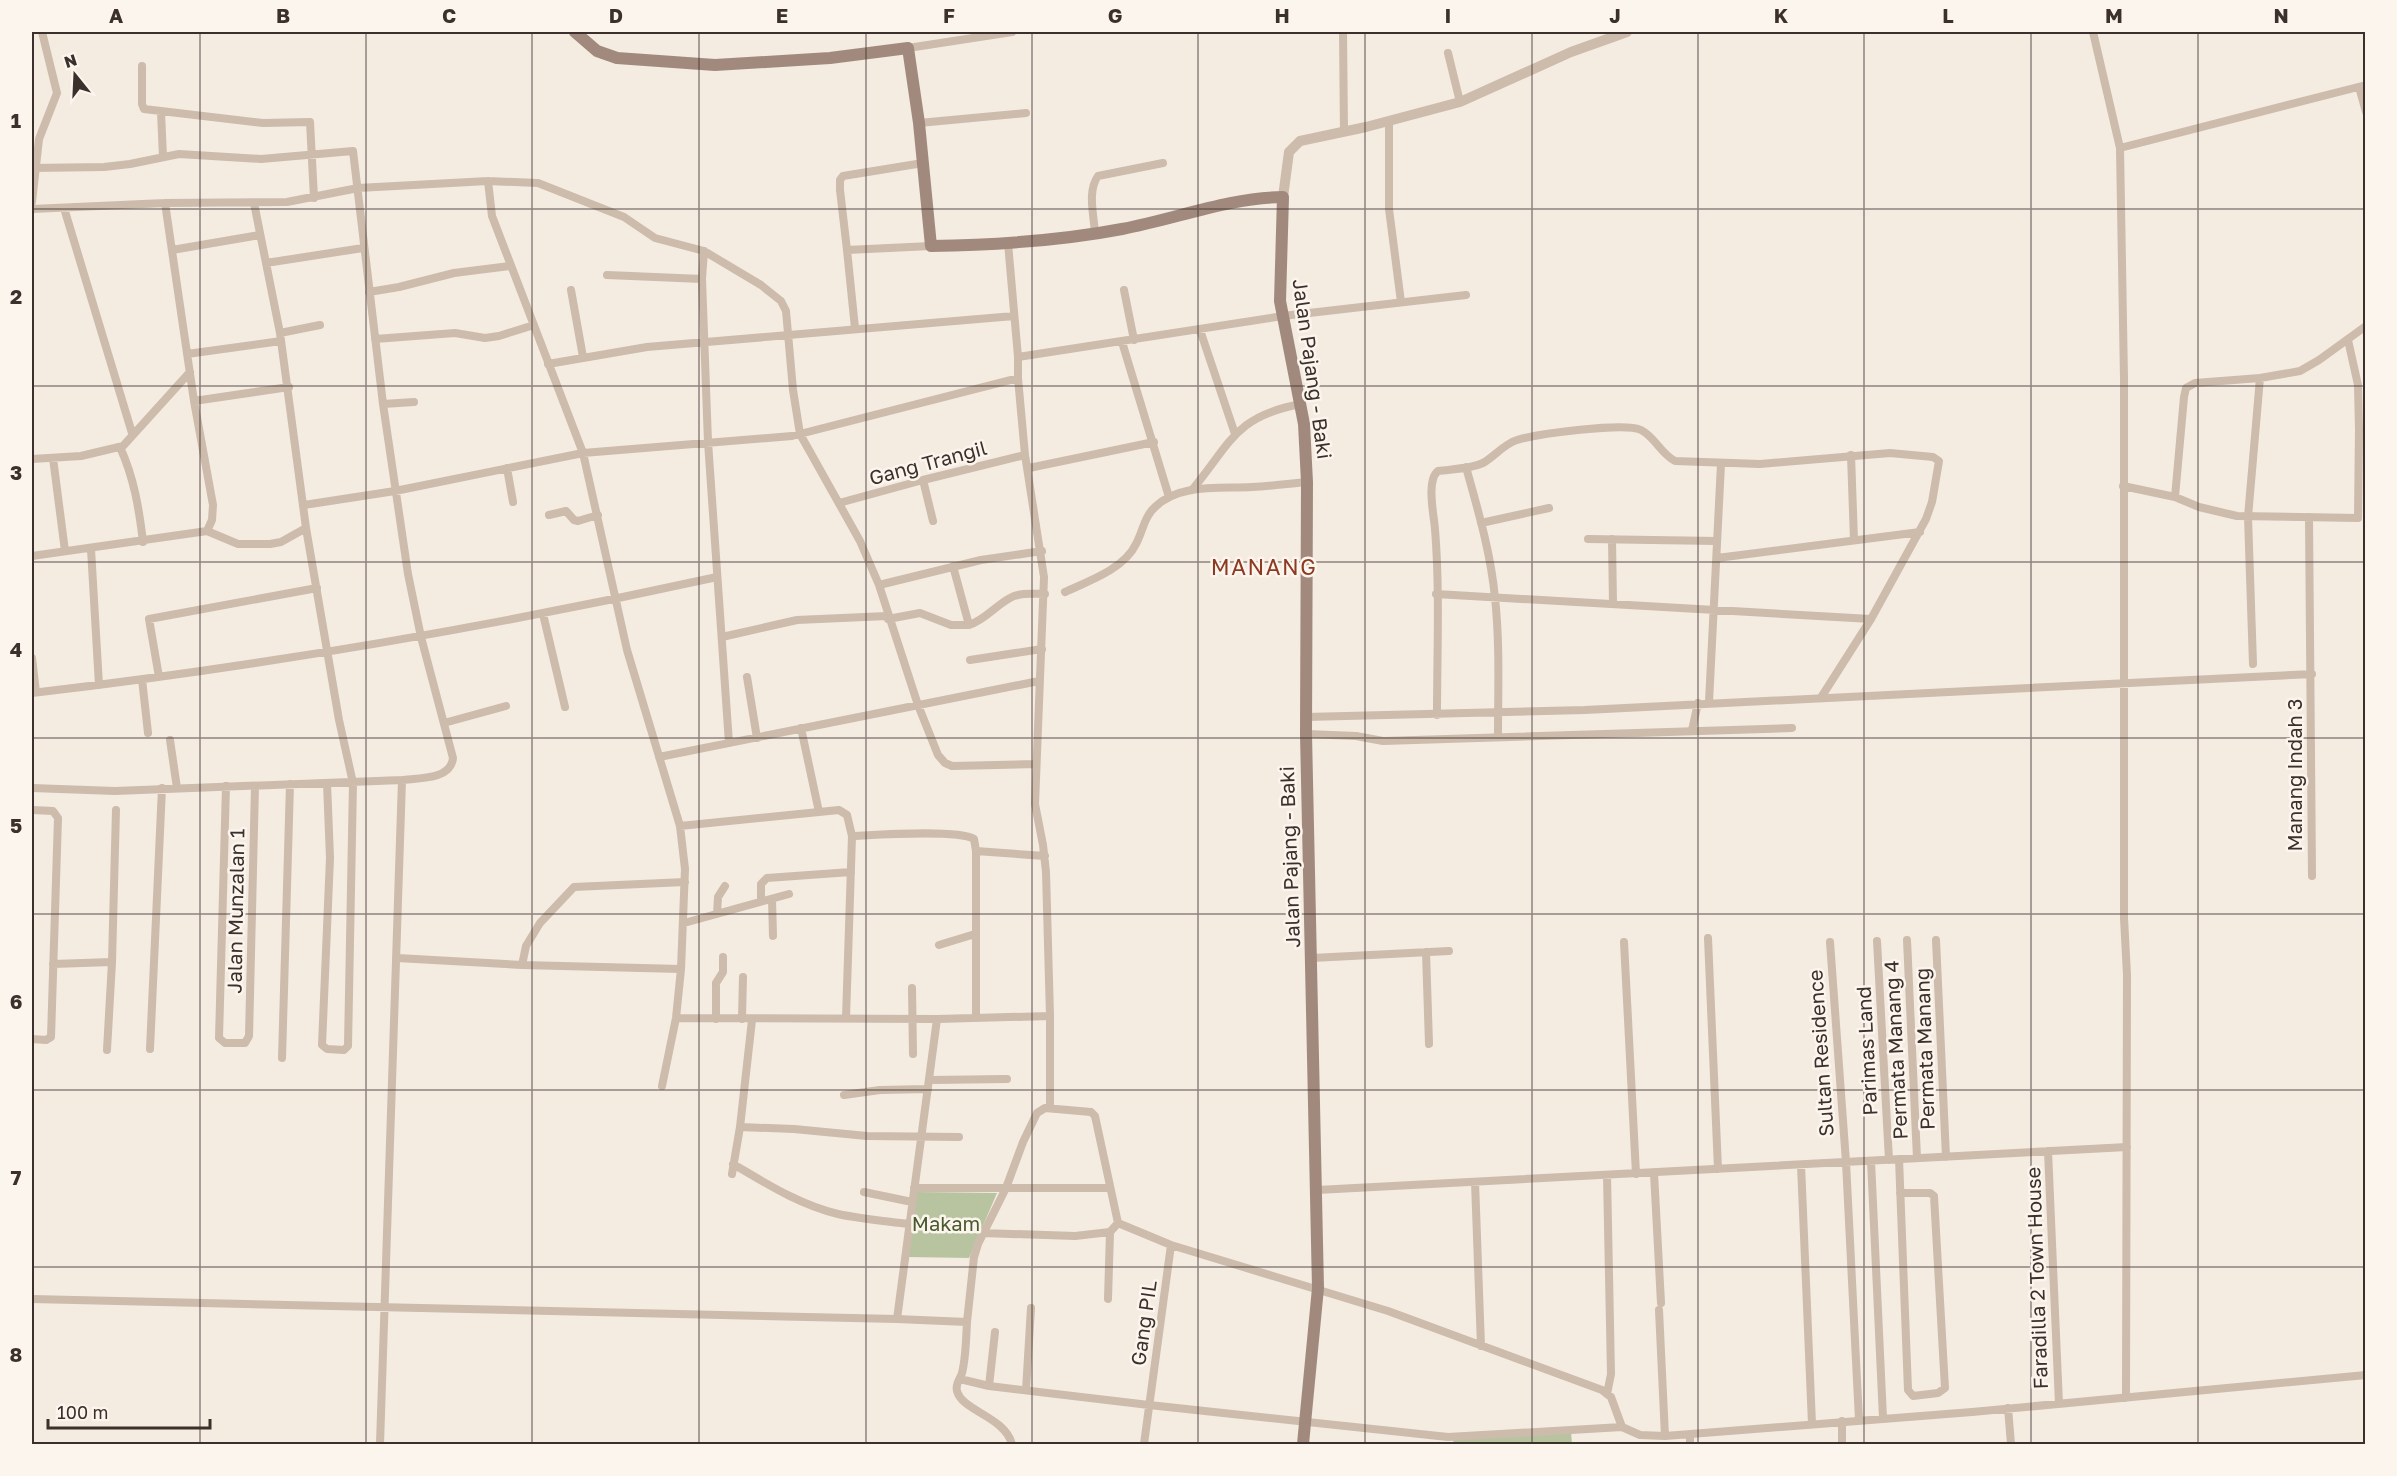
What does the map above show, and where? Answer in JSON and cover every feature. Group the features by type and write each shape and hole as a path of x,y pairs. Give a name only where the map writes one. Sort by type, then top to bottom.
{"main road":[{"path":"578,34 597,51 617,58 715,65 831,58 908,48 919,123 931,246 1046,241 1123,229 1223,204 1283,197"},
{"name":"Jalan Pajang - Baki","path":"1283,197 1279,289 1304,424 1306,482 1306,734 1318,1288 1303,1444"}],"street":[{"path":"32,202 39,139 57,91 42,32"},
{"path":"908,48 1012,32"},
{"path":"1343,32 1344,132"},
{"path":"1283,197 1287,160 1294,145 1311,138 1389,122 1460,102 1607,34 1626,32"},
{"path":"2093,32 2113,107 2121,148 2124,918 2127,975 2126,1398"},
{"path":"1448,53 1460,102"},
{"path":"142,66 142,108 263,123 310,122 312,125 311,155 314,198"},
{"path":"2121,148 2362,86 2366,112"},
{"path":"161,112 163,157"},
{"path":"919,123 1026,113"},
{"path":"1389,122 1389,209 1401,302"},
{"path":"32,788 115,791 402,780 445,773 451,767 453,758 421,637 408,574 383,404 353,151 261,159 179,154 104,167 34,168"},
{"path":"855,328 840,180 843,176 923,163"},
{"path":"1095,233 1092,192 1093,183 1098,176 1163,163"},
{"path":"488,181 492,216 583,453 627,650 680,826 685,882 681,969 676,1018 662,1086"},
{"path":"32,209 165,203 287,202 358,188 488,181 538,183 624,217 655,238 704,251 761,285 781,301 786,311 796,435 860,541 879,585 884,617 938,755 945,763 952,766 1035,764"},
{"path":"165,203 194,401 213,505 213,520 207,531"},
{"path":"254,203 281,337 306,528 327,652 353,783 348,1046 344,1050 327,1049 322,1045 330,858 327,783"},
{"path":"64,208 132,433"},
{"path":"172,250 260,235"},
{"path":"1008,243 1025,455 1042,551 1045,594 1035,764 1036,815 1045,856 1050,1016 1050,1108"},
{"path":"847,250 931,246"},
{"path":"266,263 363,248"},
{"path":"704,251 702,279 708,442 729,743"},
{"path":"369,292 454,273 510,266"},
{"path":"607,275 702,279"},
{"path":"571,290 583,357"},
{"path":"1124,290 1134,340"},
{"path":"1018,357 1283,316 1466,295"},
{"path":"548,364 647,347 1014,316"},
{"path":"188,354 281,337 320,325"},
{"path":"375,339 455,333 484,338 499,336 534,325"},
{"path":"2175,497 2186,388 2194,383 2260,378 2300,371 2366,326"},
{"path":"1200,330 1235,434"},
{"path":"2123,486 2175,497 2199,507 2248,518 2362,518 2362,385 2348,340"},
{"path":"1122,342 1169,497"},
{"path":"32,459 81,456 120,447 130,439 132,433 190,372"},
{"path":"304,505 395,491 583,453 796,435 1018,378"},
{"path":"2253,664 2248,518 2260,378"},
{"path":"194,401 289,387"},
{"path":"383,404 414,402"},
{"path":"1192,490 1235,434 1263,414 1276,408 1301,404"},
{"path":"1437,715 1436,532 1431,486 1434,474 1438,471 1481,464 1518,440 1582,429 1630,428 1641,430 1667,457 1674,461 1760,464 1890,453 1933,458 1939,461 1932,502 1920,532 1871,619 1822,696"},
{"path":"1029,468 1154,442"},
{"path":"120,447 138,500 143,542"},
{"name":"Gang Trangil","path":"839,503 1025,455"},
{"path":"1851,455 1854,540"},
{"path":"53,458 65,551"},
{"path":"1709,702 1721,464"},
{"path":"507,468 513,502"},
{"path":"1467,468 1481,523 1495,598 1498,736"},
{"path":"923,480 933,520"},
{"path":"1065,592 1101,574 1129,555 1136,544 1146,517 1154,507 1169,497 1192,490 1306,482"},
{"path":"1481,523 1549,508"},
{"path":"549,515 566,511 578,521 598,515"},
{"name":"Manang Indah 3","path":"2309,517 2312,876"},
{"path":"32,556 143,542 207,531 238,544 253,545 281,542 306,528"},
{"path":"1717,558 1920,532"},
{"path":"1588,539 1718,541"},
{"path":"1612,539 1613,604"},
{"path":"91,549 99,685"},
{"path":"879,585 953,566 1042,551"},
{"path":"953,566 969,625"},
{"path":"32,658 34,693 159,677 421,637 717,577"},
{"path":"159,677 149,619 317,588"},
{"path":"722,637 797,621 920,613 951,625 969,625 979,622 1010,598 1025,593 1045,594"},
{"path":"1436,594 1871,619"},
{"path":"543,614 565,707"},
{"path":"970,660 1042,649"},
{"path":"1306,717 1437,715 2312,674"},
{"path":"747,677 757,738"},
{"path":"142,679 148,733"},
{"path":"659,757 1039,681"},
{"path":"1692,730 1698,703"},
{"path":"444,723 506,706"},
{"path":"801,728 819,812"},
{"path":"1306,734 1356,736 1383,741 1792,728"},
{"path":"170,740 177,788"},
{"path":"380,1444 402,780"},
{"path":"282,1058 290,784"},
{"name":"Jalan Munzalan 1","path":"226,786 219,1038 225,1043 245,1043 249,1036 255,786"},
{"path":"150,1049 162,788"},
{"path":"32,810 53,811 58,818 51,1037 46,1040 32,1039"},
{"path":"107,1050 116,810"},
{"path":"680,826 839,810 846,813 852,836 846,1018"},
{"path":"852,836 902,834 962,836 974,839 976,851 976,1017"},
{"path":"976,851 1045,856"},
{"path":"761,901 761,884 767,878 851,872"},
{"path":"522,965 526,946 540,922 574,887 685,882"},
{"path":"717,914 718,897 725,886"},
{"path":"684,923 789,894"},
{"path":"772,898 773,936"},
{"path":"939,945 975,934"},
{"path":"1708,938 1718,1169"},
{"name":"Permata Manang 4","path":"1907,940 1917,1158"},
{"name":"Permata Manang","path":"1936,940 1946,1157"},
{"name":"Parimas Land","path":"1877,941 1889,1160"},
{"path":"1624,942 1636,1174"},
{"name":"Sultan Residence","path":"1830,942 1846,1162 1859,1420"},
{"path":"1312,958 1449,951"},
{"path":"1426,952 1429,1044"},
{"path":"716,1019 716,983 723,972 723,957"},
{"path":"397,958 522,965 681,969"},
{"path":"53,964 112,962"},
{"path":"742,1019 743,977"},
{"path":"912,988 913,1054"},
{"path":"676,1018 752,1020 1050,1016"},
{"path":"897,1319 936,1019"},
{"path":"732,1174 740,1127 752,1020"},
{"path":"844,1095 929,1084 1007,1079"},
{"path":"1012,1444 1004,1428 962,1400 956,1385 960,1379 974,1257 982,1233 1006,1188 1023,1142 1037,1113 1050,1108 1094,1114 1118,1223"},
{"path":"740,1127 795,1129 867,1136 959,1137"},
{"path":"1317,1190 2127,1147"},
{"name":"Faradilla 2 Town House","path":"2048,1151 2059,1404"},
{"path":"1899,1159 1900,1193 1908,1390 1913,1396 1938,1393 1945,1388 1934,1196 1930,1193 1900,1193"},
{"path":"1871,1161 1883,1418"},
{"path":"733,1164 783,1194 837,1214 908,1224"},
{"path":"1801,1165 1812,1424"},
{"path":"1654,1173 1665,1436"},
{"path":"1607,1175 1611,1374 1607,1394"},
{"path":"1475,1182 1481,1346"},
{"path":"914,1188 1110,1188"},
{"path":"864,1192 912,1202"},
{"path":"1108,1299 1110,1232 1118,1223"},
{"path":"1118,1223 1171,1245 1388,1311 1607,1394 1613,1402 1622,1427"},
{"path":"982,1233 1075,1236 1110,1232"},
{"name":"Gang PIL","path":"1144,1444 1171,1245"},
{"path":"32,1299 967,1322"},
{"path":"1026,1390 1031,1308"},
{"path":"989,1386 995,1332"},
{"path":"960,1379 989,1386 1237,1413 1448,1441 1622,1427 1640,1435 1690,1440 1842,1421 2059,1404 2366,1375"},
{"path":"2008,1408 2011,1444"},
{"path":"1842,1421 1842,1444"}],"green space":[{"name":"Makam","path":"917,1192 997,1193 969,1258 908,1257"},
{"path":"1571,1432 1572,1444 1454,1444 1453,1440"}],"district":[{"name":"MANANG","path":"1264,567"}]}
